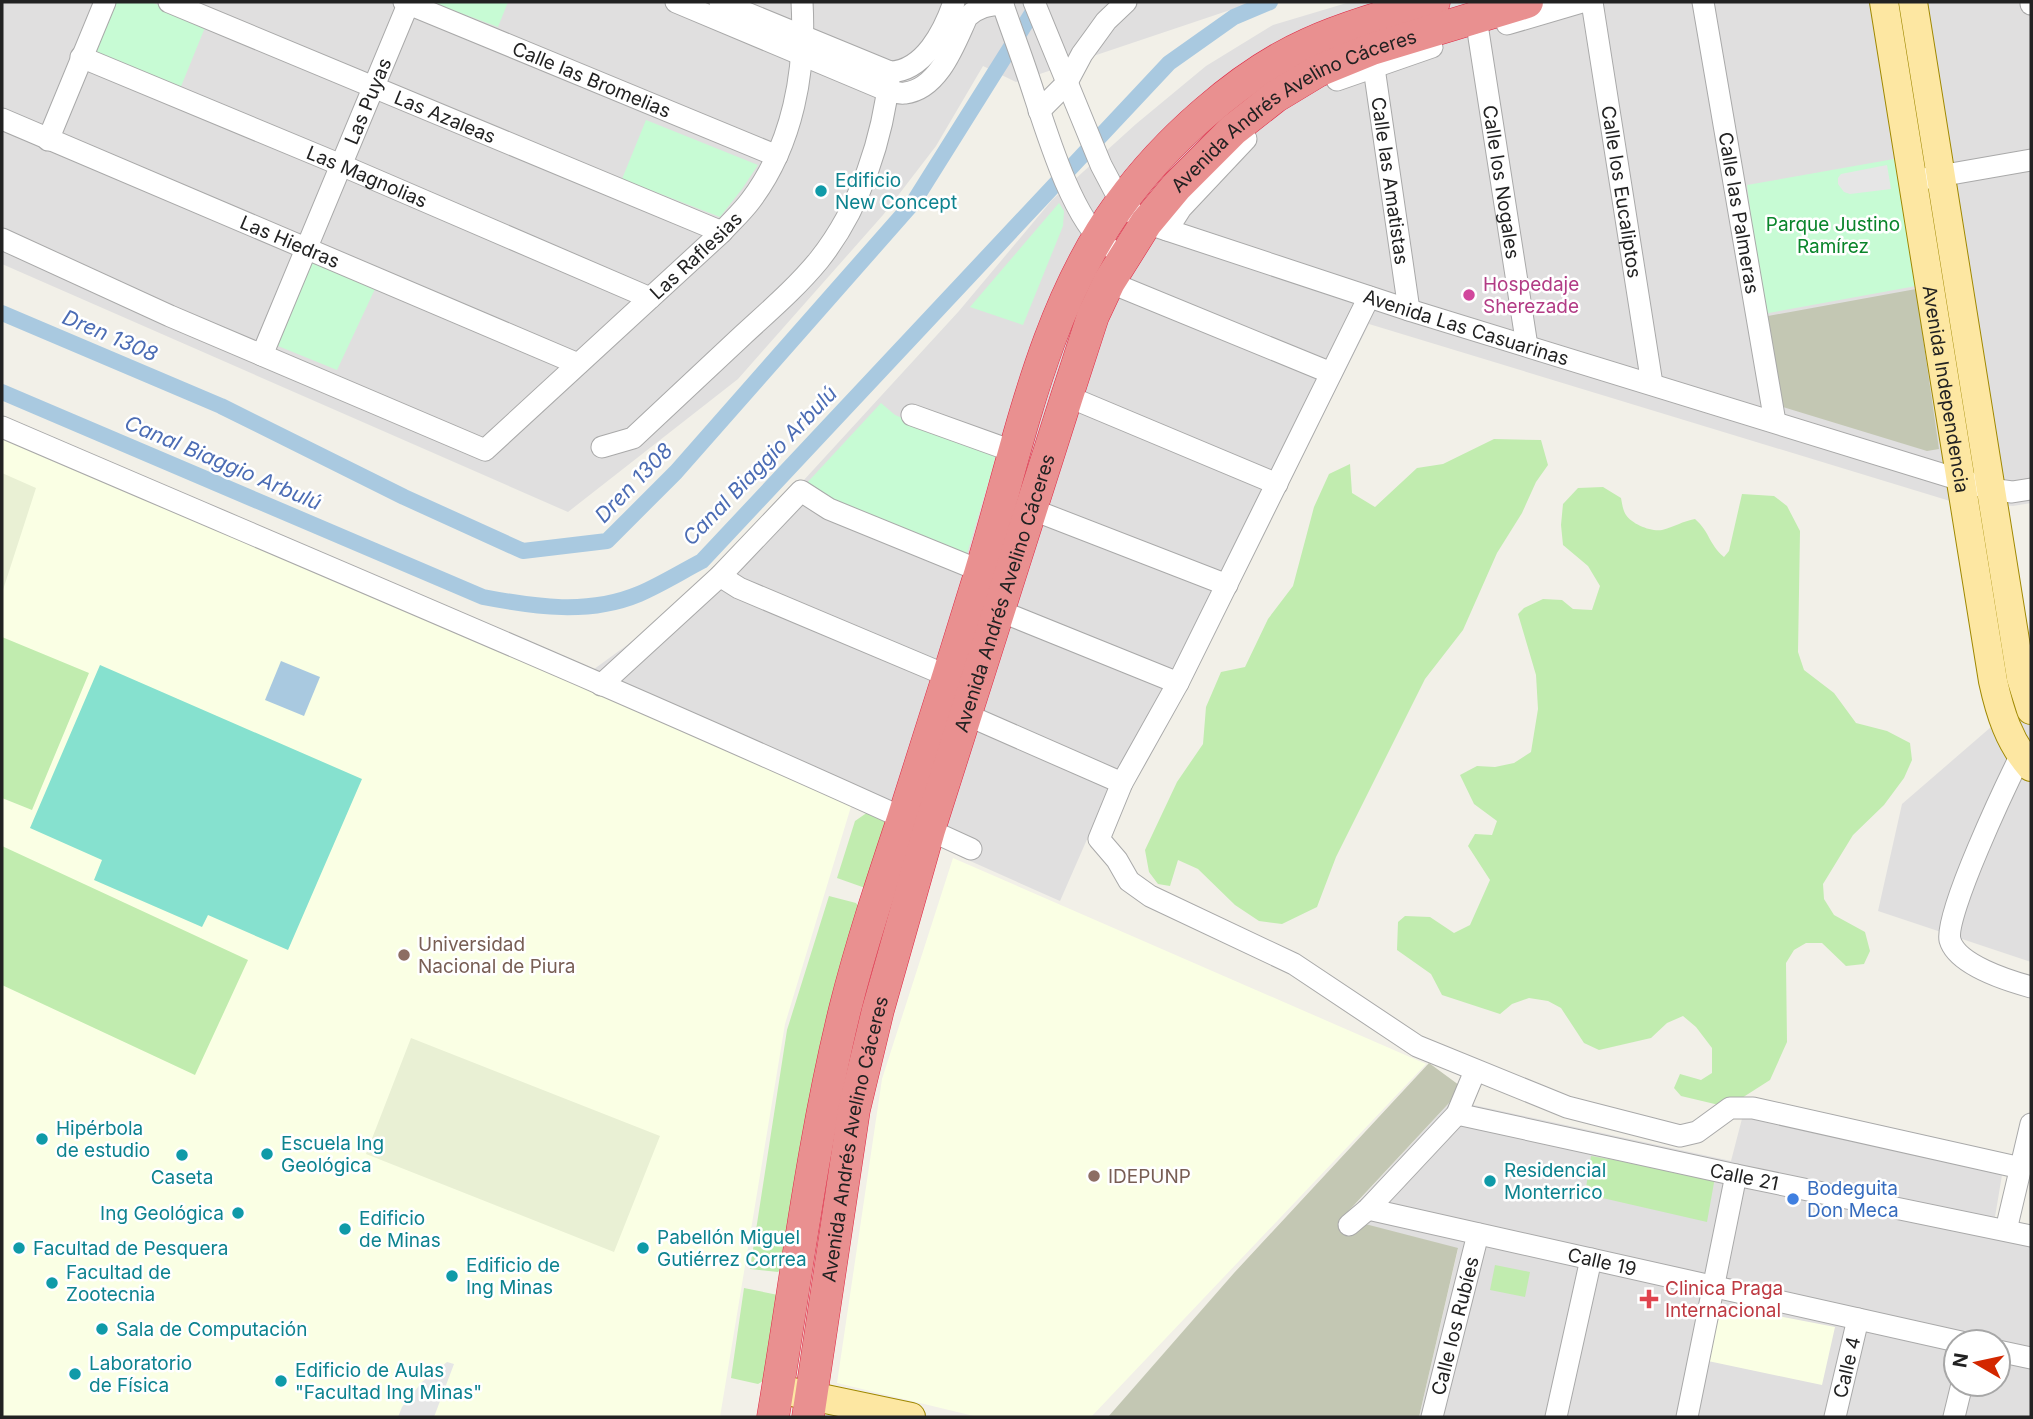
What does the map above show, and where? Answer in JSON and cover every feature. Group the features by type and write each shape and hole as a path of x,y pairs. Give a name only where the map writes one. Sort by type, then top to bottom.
{"highway":[{"name":"Avenida Andrés Avelino Cáceres","path":"1352,58 1434,2"},
{"name":"Avenida Andrés Avelino Cáceres","path":"775,1403 823,1105 846,1005 916,823 967,715 1093,316 1115,270 1157,226 1192,169 1233,130 1275,97 1318,71 1352,58 1477,25 1527,2"},
{"name":"Avenida Andrés Avelino Cáceres","path":"809,1406 854,1110 878,1010 948,676 1054,328 1083,264 1121,203 1154,164 1212,106 1253,75 1306,44 1352,58"}],"main road":[{"name":"Avenida Independencia","path":"1884,2 1993,681 2001,718 2026,761"},
{"name":"Avenida Independencia","path":"1913,2 2021,678 2031,710"},
{"path":"775,1403 911,1417"}],"street":[{"path":"48,140 104,2"},
{"name":"Las Azaleas","path":"169,2 722,232"},
{"name":"Las Puyas","path":"262,355 407,2"},
{"name":"Calle las Bromelias","path":"407,2 777,156"},
{"path":"676,2 803,45 889,81 904,93 926,83 943,64 967,17 974,10 987,5 1004,6 1046,132 1076,204 1115,270 1331,373"},
{"path":"720,2 803,45"},
{"name":"Las Raflesias","path":"262,355 485,450 722,232 750,201 777,156 794,105 803,45 802,2"},
{"path":"602,447 633,438 787,294 819,259 844,222 871,165 883,120 889,81 912,67 929,50 947,20 954,2"},
{"name":"Avenida Las Casuarinas","path":"1034,2 1101,165 1121,203 1157,226 1409,310 1990,489 2012,492 2031,489"},
{"path":"1029,78 1052,50 1075,48 1087,36 1110,2"},
{"path":"1040,111 1066,84 1082,54 1106,21 1126,2"},
{"name":"Avenida Andrés Avelino Cáceres","path":"1477,25 1582,2"},
{"name":"Calle los Eucaliptos","path":"1592,2 1652,384"},
{"name":"Calle las Palmeras","path":"1703,2 1775,422"},
{"name":"Calle los Nogales","path":"1477,25 1527,346"},
{"name":"Las Magnolias","path":"81,57 650,298"},
{"name":"Calle las Amatistas","path":"1352,58 1409,310"},
{"name":"Las Hiedras","path":"2,119 578,364"},
{"path":"1912,181 2031,160"},
{"path":"2,239 262,355"},
{"path":"1369,297 1178,683 1122,783 1099,839 1117,860 1129,881 1150,896 1294,964 1417,1046 1567,1107 1680,1136 1697,1132 1730,1108 1753,1108 2021,1168"},
{"path":"1067,396 1276,484"},
{"path":"912,415 1015,452"},
{"path":"2,427 601,685 971,849"},
{"path":"601,685 720,576 801,491 829,509 981,571"},
{"path":"1031,509 1227,585"},
{"path":"720,576 739,588 948,676"},
{"path":"1000,611 1178,683"},
{"path":"967,715 1122,783"},
{"path":"2026,761 2001,794 1960,896 1951,927 1951,940 1960,954 1997,978 2031,987"},
{"path":"1349,1225 1457,1114 1475,1071"},
{"name":"Calle 21","path":"1457,1114 2031,1236"},
{"path":"2006,1230 2031,1124"},
{"path":"1686,1417 1736,1175"},
{"name":"Calle 19","path":"1367,1209 1942,1338"},
{"name":"Calle los Rubíes","path":"1432,1417 1478,1234"},
{"path":"1556,1417 1591,1259"},
{"name":"Calle 4","path":"1835,1417 1857,1319"},
{"path":"2012,1354 2031,1358"},
{"path":"1954,1417 1959,1398"}],"shaded area":[{"path":"2,2 1254,2 1016,82 983,66 936,146 883,215 738,379 568,512 2,264"},
{"path":"1350,2 2031,2 2031,503 2013,506 1950,501 1369,324 1186,688 1106,796 1060,901 941,848 853,800 579,680 703,590 959,311 1052,200 1136,124 1206,66 1273,25"},
{"path":"1887,165 1891,189 1850,194 1844,192 1838,184 1841,174"},
{"path":"1916,289 1939,449 1927,451 1776,405 1768,316"},
{"name":"Universidad Nacional de Piura","path":"2,439 403,604 853,800 785,1024 720,1417 2,1417"},
{"path":"2,473 36,488 2,593"},
{"path":"281,661 320,677 304,716 265,700"},
{"path":"100,665 362,779 288,950 208,915 202,927 94,880 102,860 30,828"},
{"path":"2031,719 2031,962 1878,911 1902,804 1991,727"},
{"name":"IDEPUNP","path":"953,858 1426,1064 1091,1417 978,1417 837,1383 882,1079"},
{"path":"411,1038 660,1136 614,1252 366,1154"},
{"path":"1429,1063 1463,1088 1342,1218 1458,1248 1419,1417 1108,1417 1234,1273"},
{"path":"1463,1088 1469,1104 1731,1161 1744,1111 2004,1163 1995,1217 2031,1225 2031,1417 1419,1417 1458,1249 1342,1219"},
{"path":"1720,1305 1835,1327 1822,1385 1708,1361"},
{"path":"447,1362 454,1364 434,1417 398,1417 402,1407 422,1382"}],"green space":[{"path":"116,2 151,2 206,25 180,89 95,54"},
{"path":"431,2 508,2 498,27"},
{"path":"646,120 758,165 720,217 622,179"},
{"name":"Parque Justino Ramírez","path":"1894,159 1916,286 1763,314 1747,185"},
{"path":"1059,203 1064,211 1063,226 1023,325 970,307"},
{"path":"311,261 375,289 337,370 278,346"},
{"path":"881,403 895,415 996,457 966,557 849,512 805,485"},
{"path":"1494,439 1541,440 1548,465 1497,553 1463,630 1425,679 1336,857 1317,907 1282,924 1259,921 1235,905 1198,869 1178,860 1170,886 1158,884 1149,872 1145,850 1177,782 1203,744 1206,707 1221,672 1245,667 1268,619 1293,586 1314,507 1329,474 1350,464 1352,493 1375,507 1417,468 1443,464"},
{"path":"1603,487 1621,498 1629,518 1647,529 1662,530 1695,519 1724,557 1729,551 1742,494 1774,496 1787,506 1800,531 1798,652 1804,670 1834,693 1856,723 1887,731 1910,743 1912,760 1904,778 1884,805 1853,835 1823,884 1824,899 1834,915 1865,932 1870,951 1864,964 1846,966 1822,943 1806,943 1794,950 1786,963 1787,1042 1770,1080 1734,1103 1719,1105 1681,1096 1674,1088 1680,1074 1701,1080 1712,1073 1712,1048 1696,1027 1683,1016 1667,1023 1651,1038 1599,1050 1584,1043 1561,1008 1548,1001 1529,998 1512,1004 1500,1014 1442,995 1431,974 1397,950 1398,922 1405,916 1430,917 1454,933 1470,925 1490,880 1468,846 1475,834 1492,835 1497,821 1474,804 1460,775 1477,766 1495,767 1514,763 1531,752 1538,709 1536,675 1518,614 1543,599 1562,600 1573,609 1592,610 1600,586 1588,566 1563,545 1561,525 1563,504 1578,488"},
{"path":"2,637 89,673 32,810 2,798"},
{"path":"868,812 891,823 868,889 837,878 855,821"},
{"path":"2,846 248,960 195,1075 2,985"},
{"path":"829,896 856,903 861,910 784,1265 778,1272 750,1269 787,1030"},
{"path":"1591,1156 1715,1177 1707,1222 1585,1194"},
{"path":"1495,1265 1530,1272 1525,1297 1490,1290"},
{"path":"744,1288 778,1295 765,1380 758,1384 731,1378"}],"waterway":[{"name":"Dren 1308","path":"2,313 221,406 404,497 523,551 607,541 676,472 913,203 1039,2"},
{"name":"Canal Biaggio Arbulú","path":"2,392 483,597 562,607 620,601 702,561 1169,63 1234,17 1270,2"}],"place":[{"name":"Edificio New Concept","path":"821,191"},
{"name":"Hospedaje Sherezade","path":"1469,295"},
{"name":"Universidad Nacional de Piura","path":"404,955"},
{"name":"Hipérbola de estudio","path":"42,1139"},
{"name":"Escuela Ing Geológica","path":"267,1154"},
{"name":"Caseta","path":"182,1155"},
{"name":"IDEPUNP","path":"1094,1176"},
{"name":"Residencial Monterrico","path":"1490,1181"},
{"name":"Bodeguita Don Meca","path":"1793,1199"},
{"name":"Ing Geológica","path":"238,1213"},
{"name":"Edificio de Minas","path":"345,1229"},
{"name":"Facultad de Pesquera","path":"19,1248"},
{"name":"Pabellón Miguel Gutiérrez Correa","path":"643,1248"},
{"name":"Edificio de Ing Minas","path":"452,1276"},
{"name":"Facultad de Zootecnia","path":"52,1283"},
{"name":"Clinica Praga Internacional","path":"1649,1299"},
{"name":"Sala de Computación","path":"102,1329"},
{"name":"Laboratorio de Física","path":"75,1374"},
{"name":"Edificio de Aulas \"Facultad Ing Minas\"","path":"281,1381"}]}
